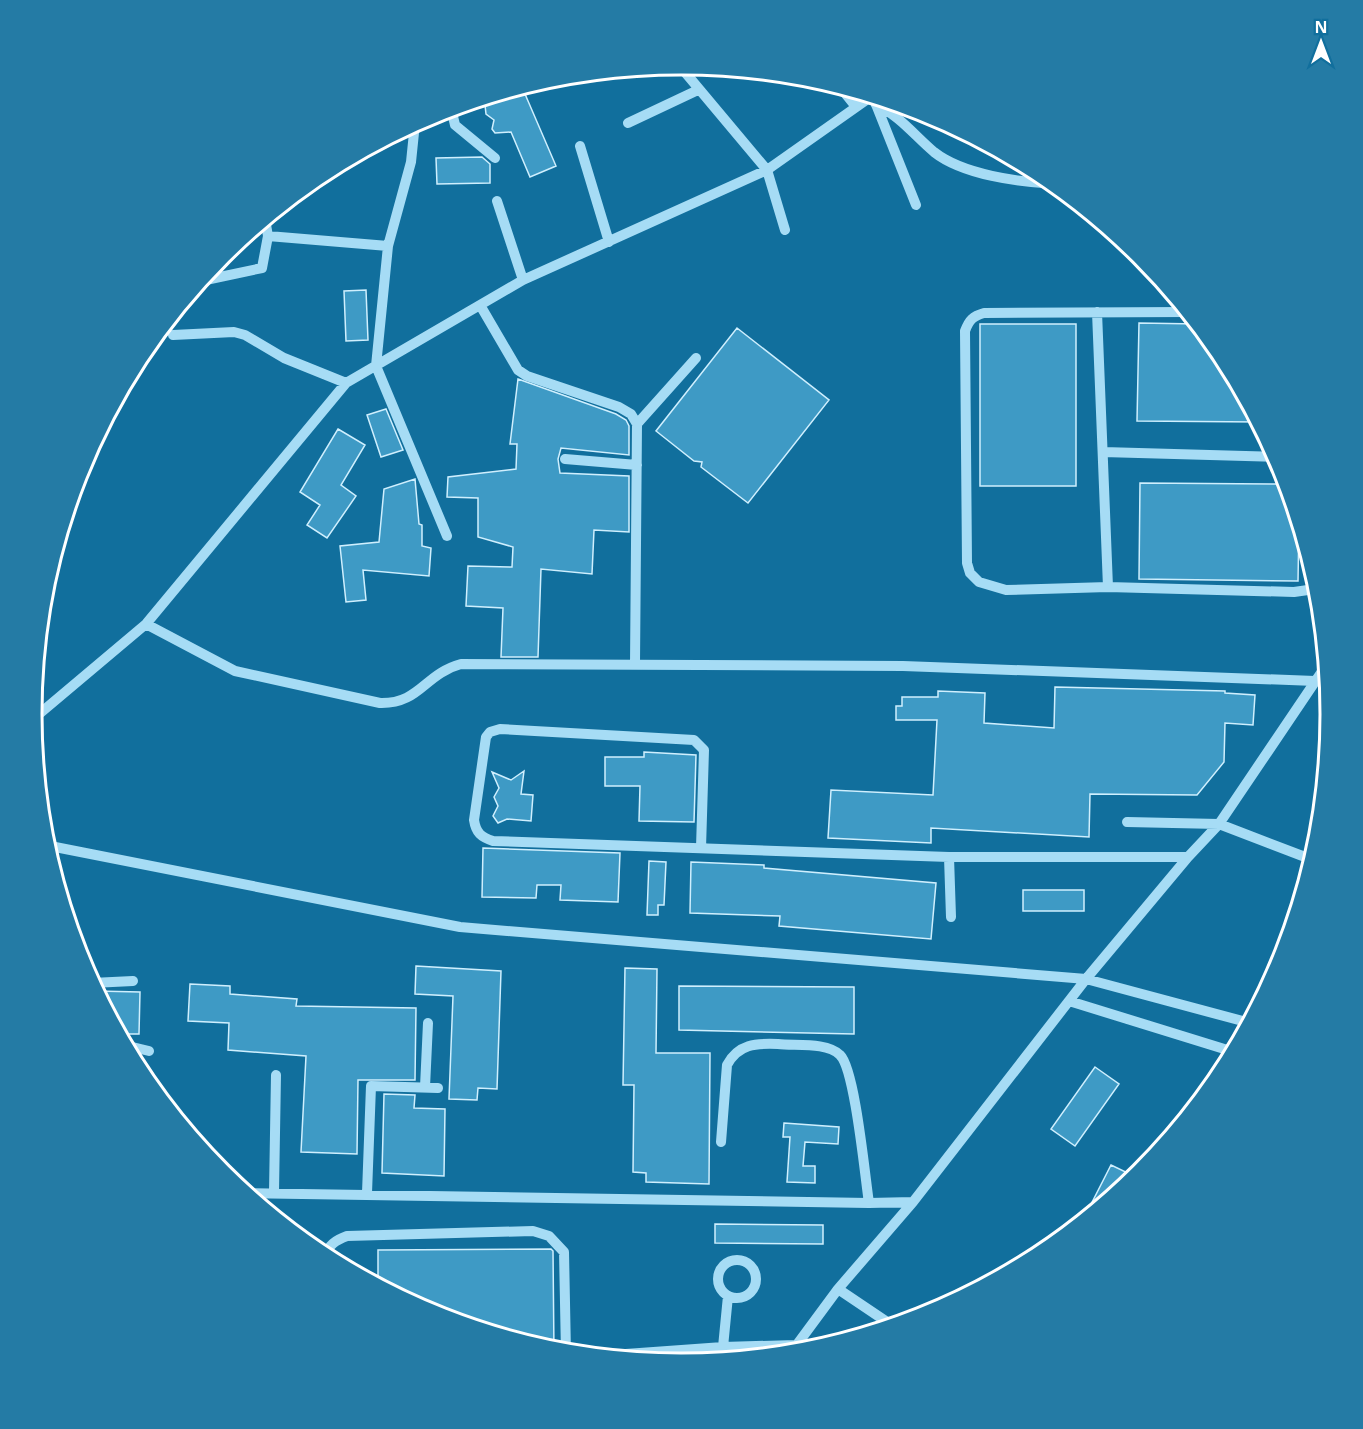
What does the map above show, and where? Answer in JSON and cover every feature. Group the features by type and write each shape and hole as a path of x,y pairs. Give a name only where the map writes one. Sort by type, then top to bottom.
{"street":[{"path":"687,75 767,170 784,230"},
{"path":"628,123 698,90"},
{"path":"848,97 856,107"},
{"path":"42,712 146,624 346,383 523,280 767,170 856,107 867,103"},
{"path":"876,106 916,205"},
{"path":"887,109 946,160 988,175 1034,181"},
{"path":"453,118 455,124 495,158"},
{"path":"414,134 411,162 388,246 376,366 447,536"},
{"path":"580,146 609,242"},
{"path":"497,201 523,280"},
{"path":"214,278 262,268 268,236 267,228"},
{"path":"268,236 388,246"},
{"path":"480,305 518,370 528,376 619,407 631,414 637,424 635,664"},
{"path":"1097,312 1108,587"},
{"path":"1178,312 984,313 968,322 965,331 967,563 970,573 979,582 998,589 1108,587 1294,592 1309,589"},
{"path":"173,334 234,332 245,334 284,358 346,383"},
{"path":"637,424 696,358"},
{"path":"1103,452 1266,457"},
{"path":"565,459 637,465"},
{"path":"146,624 234,671 380,703 397,703 410,698 435,674 461,664 903,666 1315,681"},
{"path":"797,1344 838,1289 913,1202 1086,978 1188,856 1219,824 1320,674"},
{"path":"701,848 704,750 694,740 500,729 490,732 486,737 474,820 475,830 483,838 493,841 949,858 1188,856"},
{"path":"1127,822 1219,824 1304,858"},
{"path":"56,847 460,927 1086,978 1242,1021"},
{"path":"949,858 951,917"},
{"path":"102,983 133,981"},
{"path":"1069,1001 1225,1050"},
{"path":"425,1087 428,1023"},
{"path":"721,1142 727,1065 732,1054 756,1043 829,1048 840,1054 847,1063 850,1074 869,1203"},
{"path":"137,1048 149,1051"},
{"path":"274,1191 276,1075"},
{"path":"367,1193 371,1086 438,1088"},
{"path":"257,1192 913,1202"},
{"path":"328,1248 336,1240 347,1236 534,1231 549,1236 564,1252 566,1344"},
{"path":"838,1289 885,1321"},
{"path":"723,1347 728,1296"},
{"path":"640,1353 723,1347 769,1348"}],"building":[{"path":"525,95 556,166 530,177 511,132 495,133 492,129 494,120 486,114 485,106"},
{"path":"482,157 490,164 490,183 437,184 436,158"},
{"path":"366,290 368,340 346,341 344,291"},
{"path":"1139,323 1188,324 1213,359 1250,422 1137,421"},
{"path":"980,324 1076,324 1076,486 980,486"},
{"path":"737,328 829,400 748,503 701,467 702,462 694,461 656,431"},
{"path":"518,379 616,414 626,420 629,426 629,455 561,448 558,459 560,473 629,476 629,532 594,530 592,574 541,569 538,657 501,657 503,608 466,606 468,566 512,567 513,547 478,537 478,498 447,497 448,477 516,469 517,444 510,444"},
{"path":"386,409 403,450 381,457 367,415"},
{"path":"338,429 365,445 341,485 356,496 327,538 307,525 320,505 300,492"},
{"path":"415,479 419,524 422,525 422,546 431,548 429,576 363,570 366,600 346,602 340,546 379,542 384,489"},
{"path":"1140,483 1277,484 1299,548 1298,581 1139,579"},
{"path":"1055,687 1225,691 1225,693 1255,695 1253,725 1225,723 1224,762 1197,795 1090,794 1089,837 931,828 931,843 828,838 831,790 933,795 937,720 896,720 896,706 902,706 902,697 938,697 938,691 985,693 984,723 1054,728"},
{"path":"644,752 696,755 694,822 639,821 640,786 605,786 605,757 644,757"},
{"path":"524,771 521,794 533,795 531,821 507,819 498,823 493,816 498,806 494,797 499,788 492,772 511,780"},
{"path":"483,848 620,853 618,902 560,900 561,885 537,885 536,898 482,897"},
{"path":"649,861 666,862 664,905 658,905 658,915 647,915"},
{"path":"691,862 764,865 764,868 936,883 931,939 779,926 780,916 690,913"},
{"path":"1023,890 1084,890 1084,911 1023,911"},
{"path":"416,966 501,971 497,1089 478,1088 477,1100 449,1099 453,996 415,994"},
{"path":"625,968 657,969 656,1053 710,1053 709,1184 646,1182 646,1173 633,1172 634,1085 623,1085"},
{"path":"190,984 230,986 230,994 297,999 296,1006 416,1008 415,1080 358,1080 357,1154 301,1152 306,1056 228,1050 229,1023 188,1021"},
{"path":"679,986 854,987 854,1034 679,1030"},
{"path":"105,991 140,992 139,1034 128,1034"},
{"path":"1095,1067 1119,1084 1075,1146 1051,1129"},
{"path":"384,1094 415,1095 414,1108 445,1109 444,1176 382,1173"},
{"path":"784,1123 839,1127 838,1144 805,1142 803,1166 815,1166 815,1183 787,1182 790,1137 783,1137"},
{"path":"1111,1165 1128,1173 1103,1195 1090,1206"},
{"path":"715,1224 823,1225 823,1244 715,1243"},
{"path":"551,1249 553,1251 554,1341 476,1320 399,1288 378,1277 378,1250"}]}
